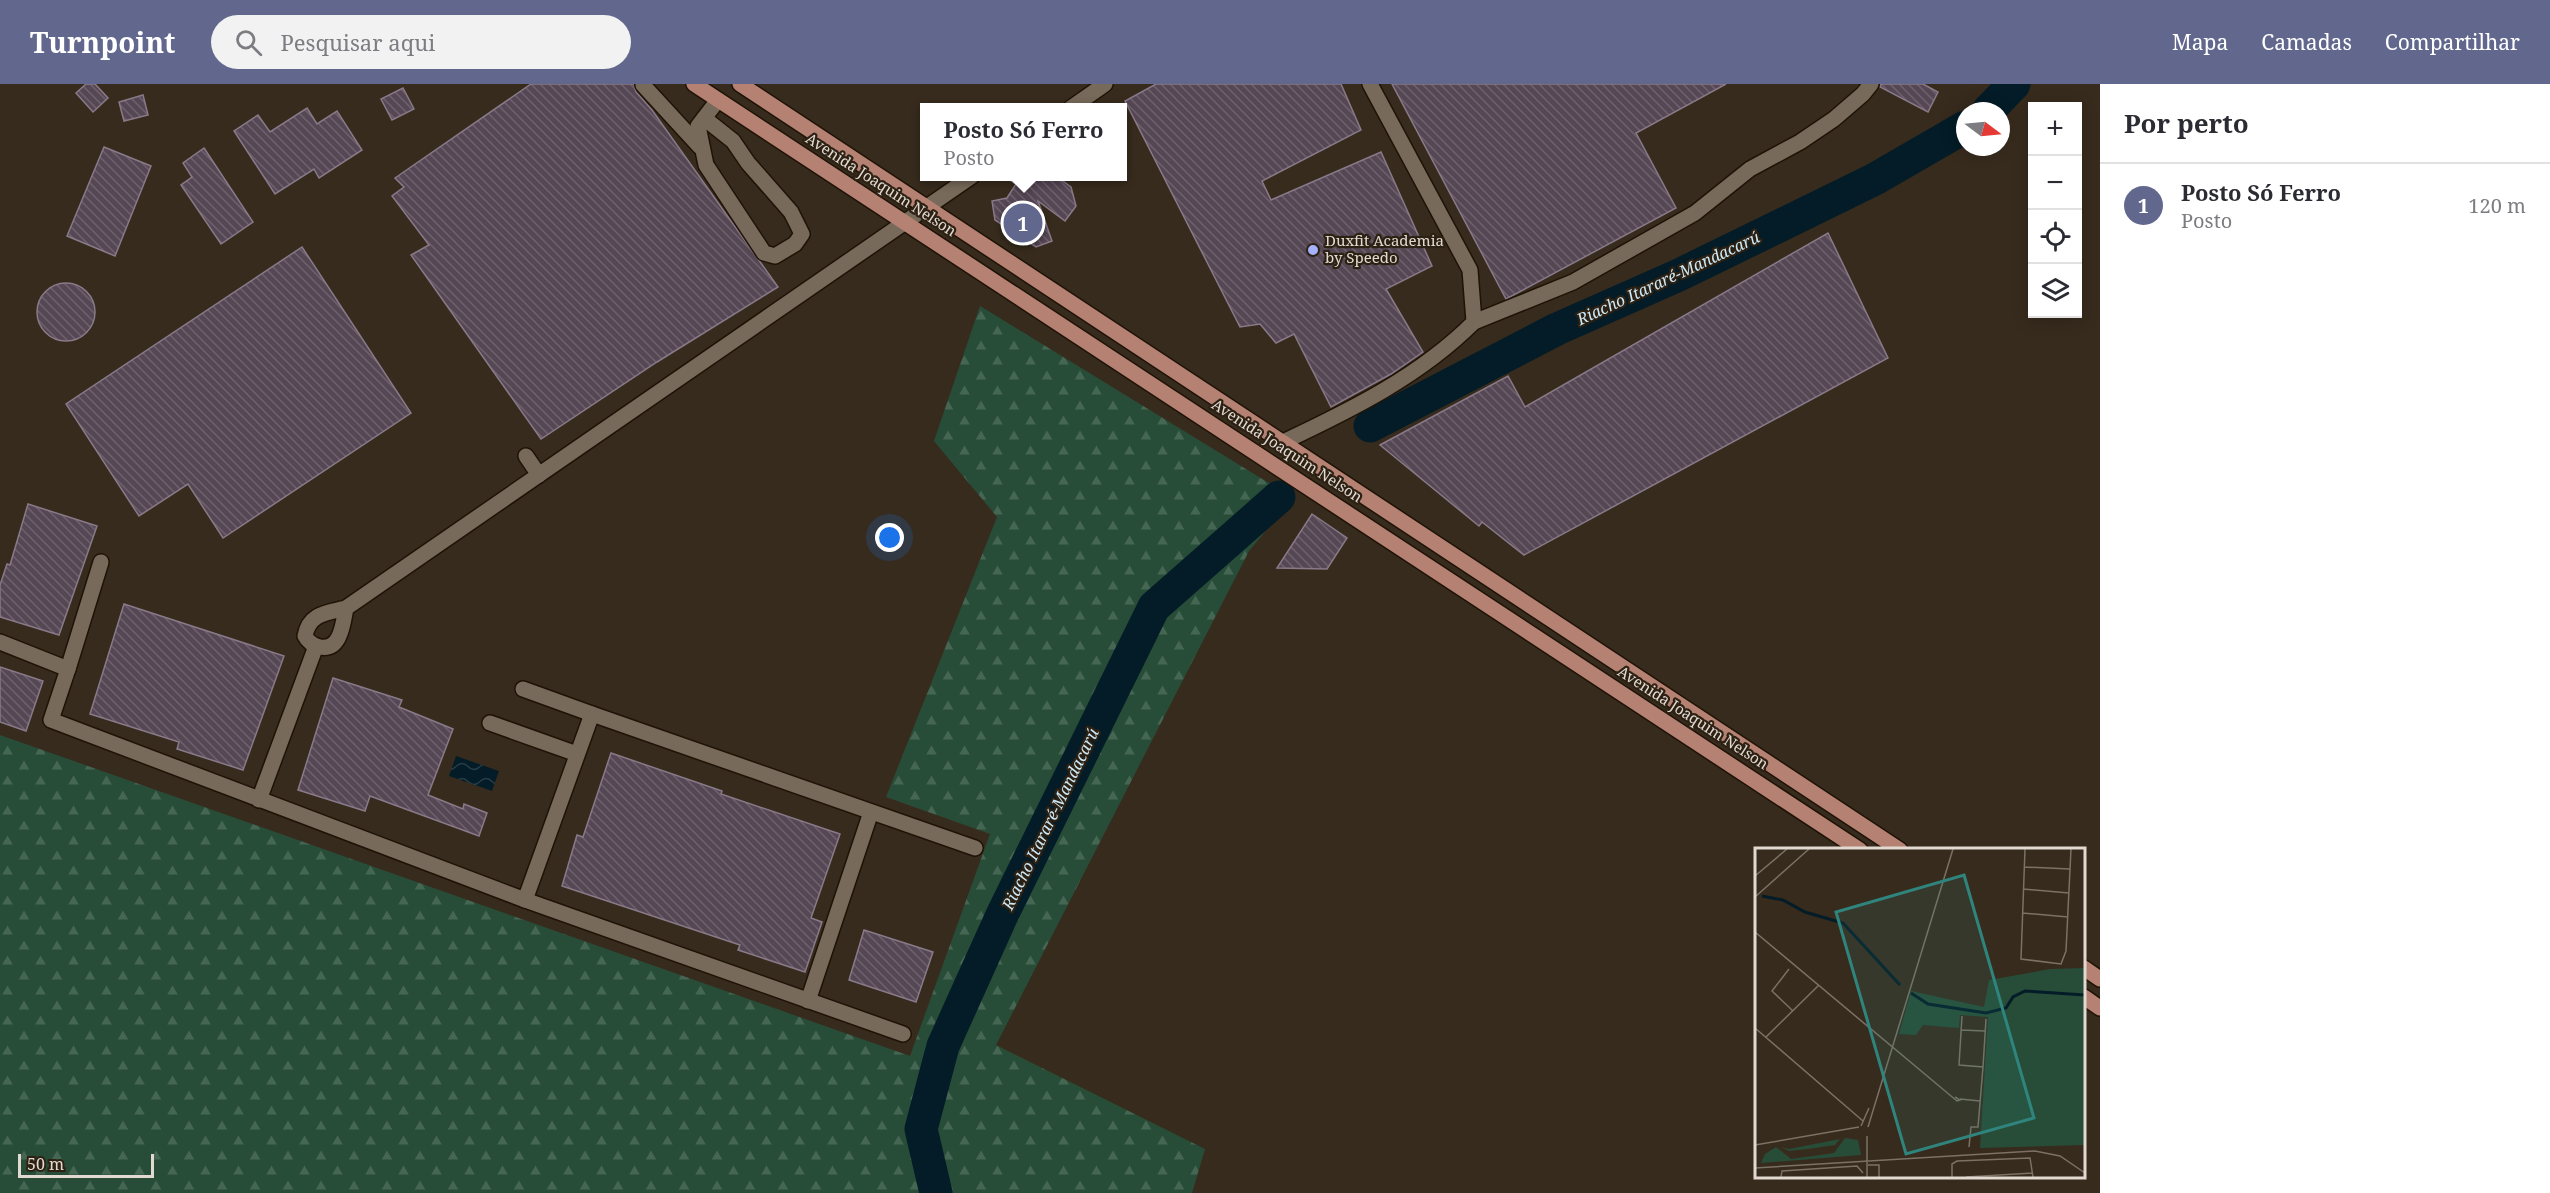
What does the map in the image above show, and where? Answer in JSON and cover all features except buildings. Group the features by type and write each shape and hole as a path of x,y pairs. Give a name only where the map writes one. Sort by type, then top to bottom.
{"main road":[{"name":"Avenida Joaquim Nelson","path":"694,84 1858,848"},
{"name":"Avenida Joaquim Nelson","path":"740,84 1898,848"},
{"path":"1380,534 1393,530 1393,516"},
{"path":"1430,565 1432,554 1441,547"},
{"path":"2085,969 2100,979"},
{"path":"2085,998 2100,1008"}],"street":[{"path":"1078,103 1105,84"},
{"path":"1370,84 1470,270 1474,322"},
{"path":"1283,442 1375,397 1452,344 1474,322 1573,282 1695,213 1750,169 1800,142 1834,119 1871,84"},
{"path":"643,85 700,147"},
{"path":"704,118 733,141 748,163 790,212 802,234 801,239 775,256 764,253 706,165 700,147 698,126 704,118 718,100"},
{"path":"346,608 338,639 326,647 316,646 308,641 305,636 311,620 319,614 346,608 966,181"},
{"path":"526,456 539,475"},
{"path":"101,562 51,720 525,900 903,1034"},
{"path":"0,642 68,669"},
{"path":"259,800 316,646"},
{"path":"523,689 975,848"},
{"path":"525,900 592,714"},
{"path":"490,723 577,754"},
{"path":"808,1001 871,812"}],"green space":[{"path":"980,306 1293,498 1249,551 996,1045 1205,1149 1192,1193 0,1193 0,735 910,1056 990,834 886,797 997,517 934,441"}],"water":[{"path":"456,756 499,771 492,791 449,776"}],"waterway":[{"name":"Riacho Itararé-Mandacarú","path":"1997,102 2014,84"},
{"name":"Riacho Itararé-Mandacarú","path":"1370,426 1557,329 1679,275 1875,179 1956,132"},
{"name":"Riacho Itararé-Mandacarú","path":"936,1193 921,1129 943,1046 1003,913 1154,607 1279,497"}],"place":[{"name":"Posto Só Ferro","path":"1023,223"},
{"name":"Duxfit Academia by Speedo","path":"1313,250"}]}
